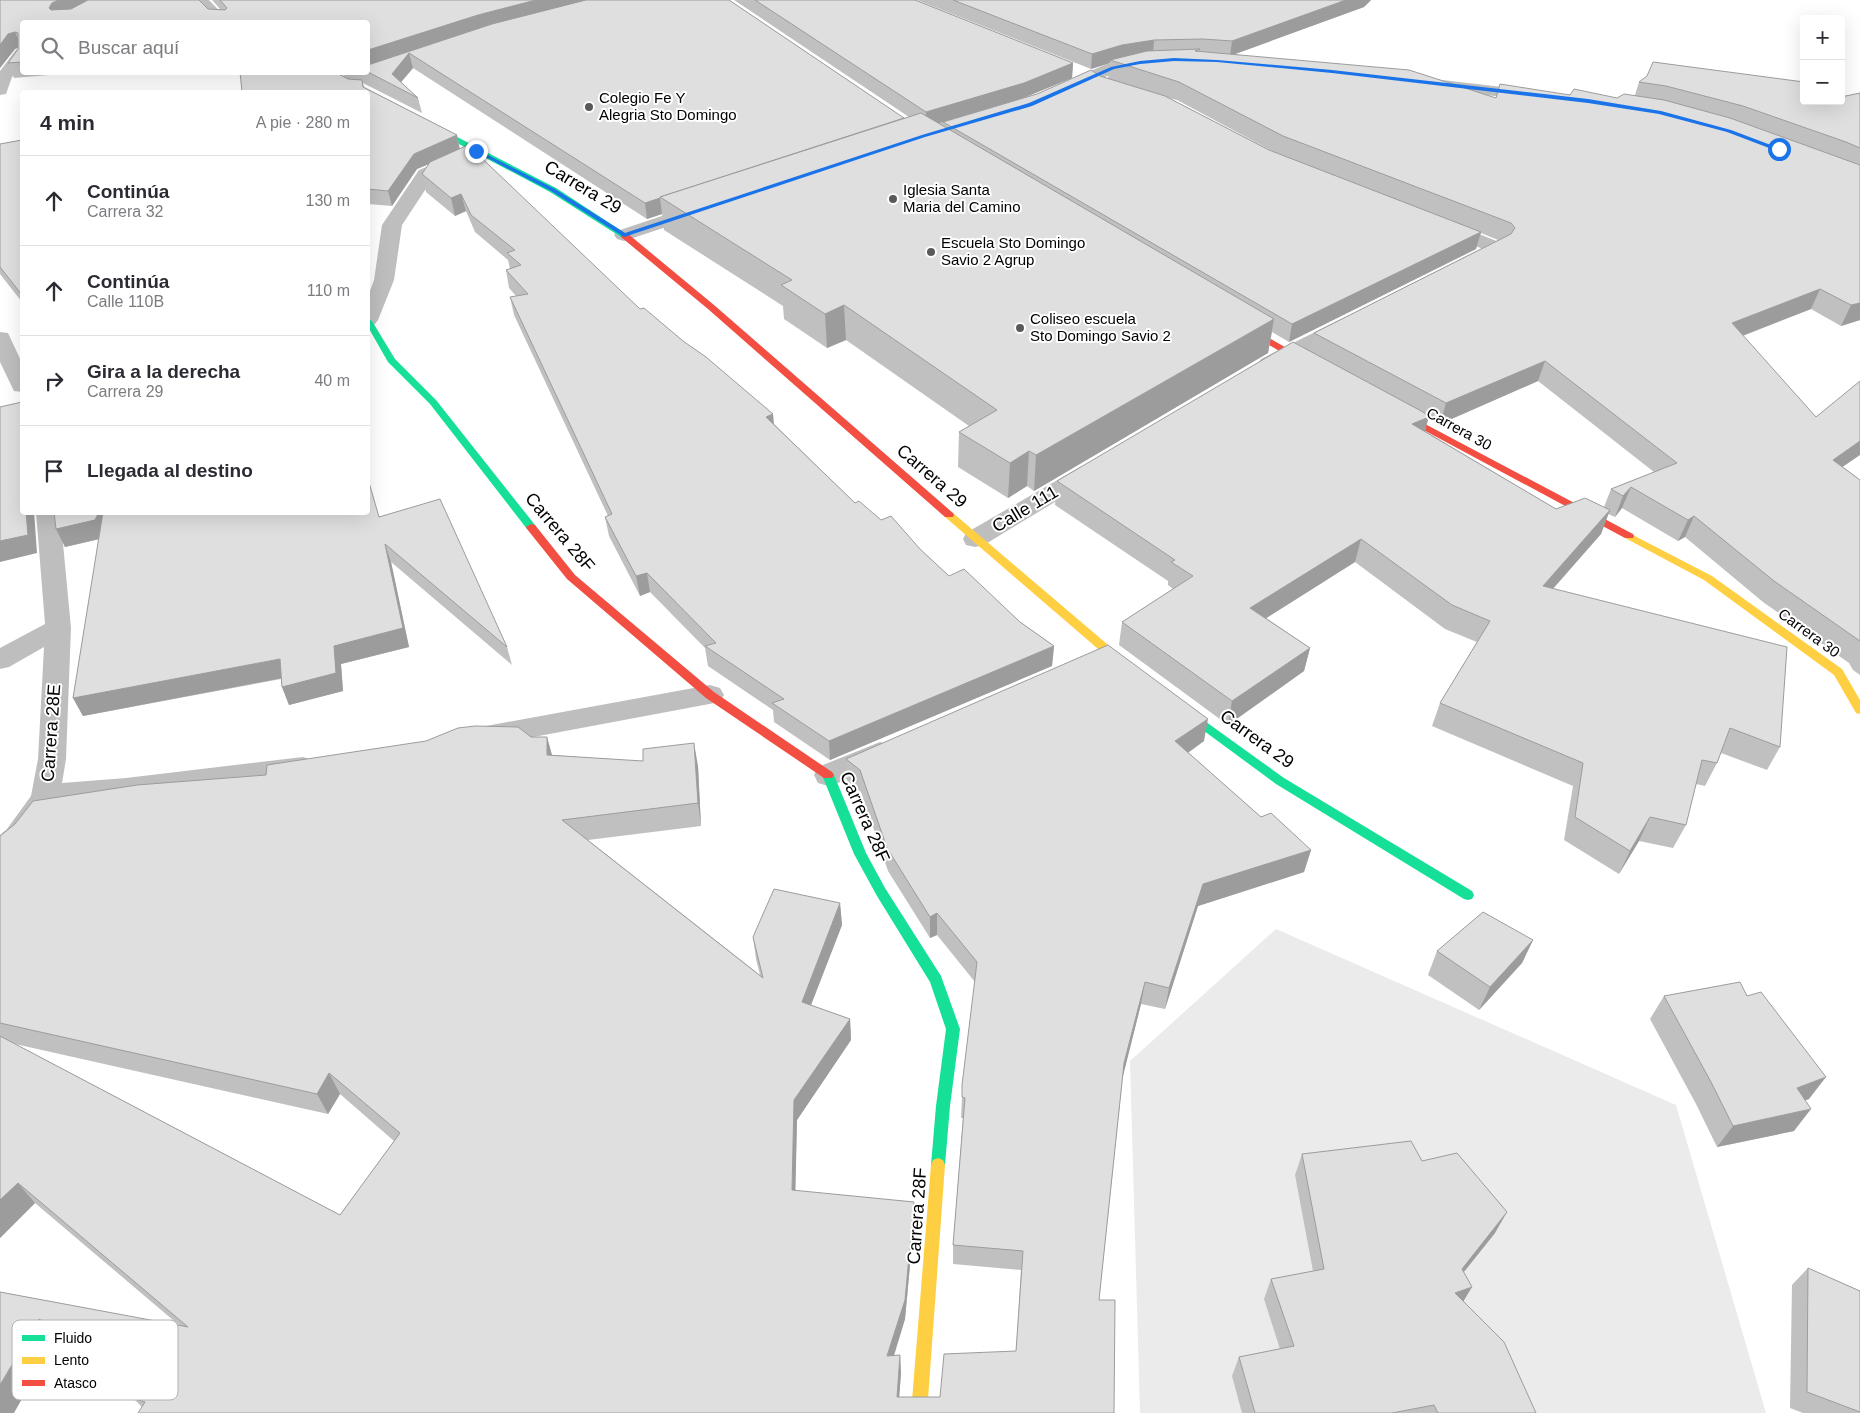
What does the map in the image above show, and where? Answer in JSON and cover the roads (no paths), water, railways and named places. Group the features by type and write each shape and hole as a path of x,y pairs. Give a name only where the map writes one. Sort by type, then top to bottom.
{"street":[{"path":"200,0 220,20"},
{"path":"0,90 4,77 20,56"},
{"path":"1045,98 1097,82 1113,68 1166,60"},
{"name":"Carrera 29","path":"370,71 408,61"},
{"path":"1066,68 1097,82"},
{"name":"Carrera 29","path":"354,75 338,79 361,90"},
{"path":"1406,80 1550,97"},
{"name":"Carrera 29","path":"370,95 553,190 624,235 711,307 816,401 1108,654 1139,677"},
{"path":"370,315 384,280 392,225 426,174 476,151"},
{"path":"624,235 715,204"},
{"path":"1429,220 1497,248 1471,261"},
{"path":"1254,373 1288,353 1366,314"},
{"path":"1229,318 1322,372"},
{"name":"Carrera 28F","path":"370,323 391,360 433,402 571,577 710,695 828,775 860,854 905,932 936,980 953,1029 943,1106 919,1413"},
{"path":"0,338 20,382"},
{"name":"Carrera 30","path":"1382,404 1708,578 1838,672 1860,710"},
{"name":"Calle 111","path":"975,539 1102,464"},
{"name":"Carrera 28E","path":"0,851 18,837 45,799 52,759 58,628 48,515"},
{"path":"0,660 58,628"},
{"path":"1081,665 1108,654"},
{"path":"461,740 537,729 640,706 710,695"},
{"name":"Carrera 29","path":"1170,700 1280,781 1468,895"},
{"path":"828,775 900,743"},
{"path":"45,799 54,795 126,790 246,773 328,765"}],"place":[{"name":"Colegio Fe Y Alegria Sto Domingo","path":"589,107"},
{"name":"Iglesia Santa Maria del Camino","path":"893,199"},
{"name":"Escuela Sto Domingo Savio 2 Agrup","path":"931,252"},
{"name":"Coliseo escuela Sto Domingo Savio 2","path":"1020,328"}]}
